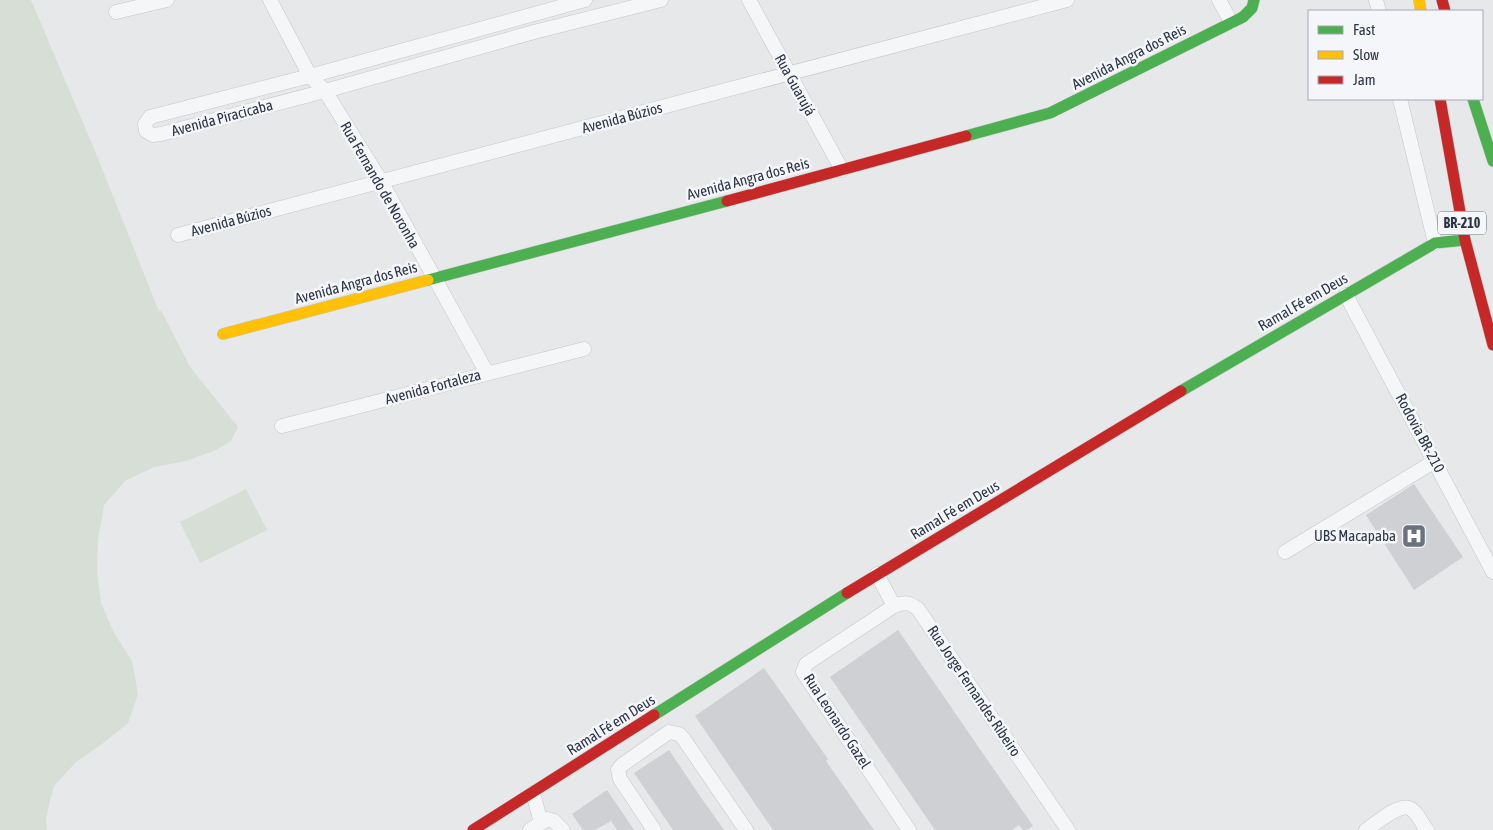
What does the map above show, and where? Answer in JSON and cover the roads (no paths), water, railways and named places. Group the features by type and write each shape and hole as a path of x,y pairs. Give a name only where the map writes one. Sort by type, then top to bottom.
{"street":[{"path":"116,12 167,0"},
{"name":"Rua Fernando de Noronha","path":"270,0 310,76 325,91 381,181 487,373"},
{"name":"Avenida Piracicaba","path":"585,0 310,76 150,117 145,124 146,131 153,135 160,134 325,91 534,32 661,0"},
{"name":"Rua Guarujá","path":"749,0 842,170"},
{"name":"Avenida Búzios","path":"178,235 1067,0"},
{"path":"1219,0 1231,22"},
{"name":"Avenida Angra dos Reis","path":"223,334 1050,113 1244,17 1255,6 1254,0"},
{"path":"1400,100 1435,243"},
{"name":"BR-210","path":"1440,100 1465,240 1493,345"},
{"path":"1473,100 1493,161"},
{"name":"Ramal Fé em Deus","path":"473,830 877,574 1198,380 1435,243 1465,240"},
{"name":"Rodovia BR-210","path":"1346,294 1493,572"},
{"name":"Avenida Fortaleza","path":"282,426 584,349"},
{"path":"1286,552 1435,461"},
{"path":"877,574 894,606"},
{"name":"Rua Jorge Fernandes Ribeiro","path":"894,606 904,602 911,603 918,610 1068,830"},
{"name":"Rua Leonardo Gazel","path":"894,606 806,664 803,672 909,830"},
{"path":"657,714 669,732 679,734 683,738 746,830"},
{"path":"654,830 618,776 618,770 622,765 669,732"},
{"path":"533,793 547,826"},
{"path":"1366,830 1401,808 1409,808 1416,814 1427,830"}],"place":[{"name":"UBS Macapaba","path":"1414,536"}]}
